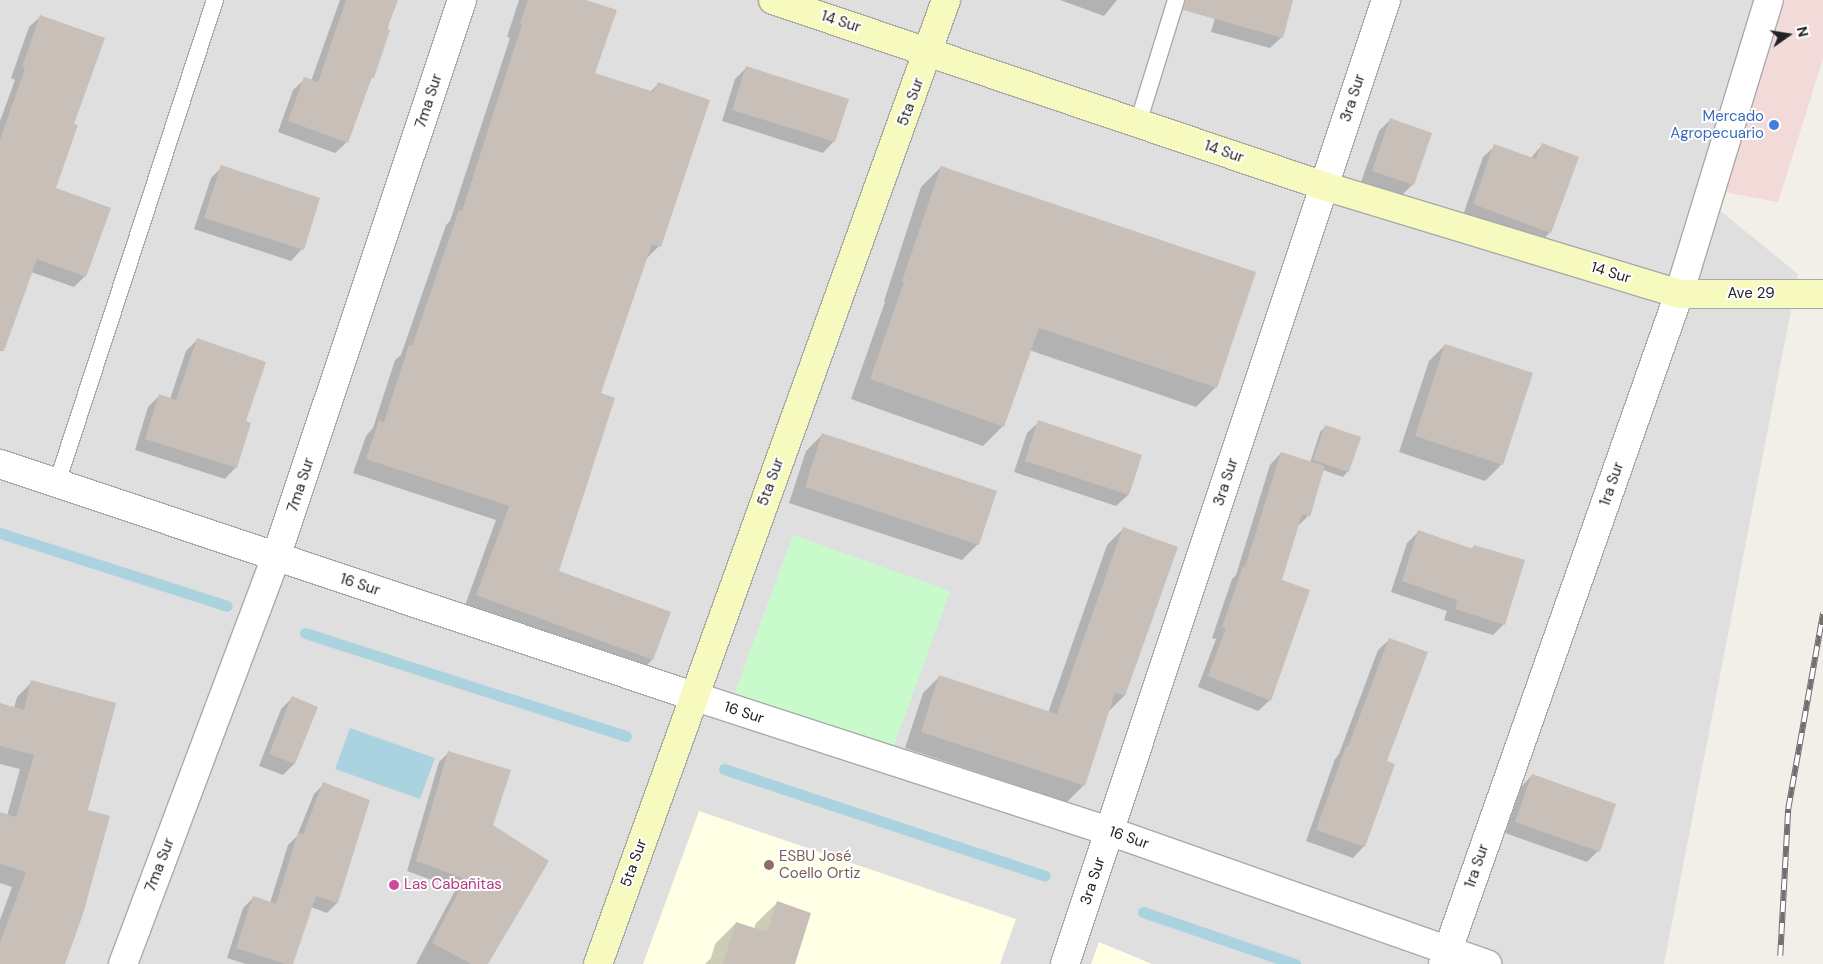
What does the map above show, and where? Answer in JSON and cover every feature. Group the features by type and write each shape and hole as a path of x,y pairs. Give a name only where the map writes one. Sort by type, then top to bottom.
{"main road":[{"name":"14 Sur","path":"773,0 1324,186 1679,294"},
{"name":"5ta Sur","path":"598,964 693,696 929,52 946,0"},
{"name":"Ave 29","path":"1679,294 1823,294"}],"street":[{"name":"7ma Sur","path":"123,964 276,557 462,0"},
{"name":"3ra Sur","path":"1065,964 1386,0"},
{"name":"1ra Sur","path":"1445,958 1679,294 1768,0"},
{"name":"16 Sur","path":"0,464 693,696 1110,831 1445,958 1487,964"}],"lane":[{"path":"57,483 215,0"},
{"path":"1138,123 1176,0"}],"shaded area":[{"path":"0,0 1759,0 1697,192 1798,274 1664,964 0,964"},
{"name":"Mercado Agropecuario","path":"1785,0 1823,0 1823,59 1778,202 1724,192"},
{"name":"ESBU José Coello Ortiz","path":"699,811 1016,919 1000,964 643,964"},
{"path":"1099,942 1152,964 1091,964"}],"green space":[{"path":"793,535 950,591 893,749 733,697"}],"water":[{"path":"350,728 435,758 420,799 335,769"}],"building":[{"path":"346,0 398,0 387,29 390,30 374,78 372,77 348,143 288,121 304,77 318,82"},
{"path":"528,0 586,0 617,10 595,73 654,92 658,82 710,100 661,247 652,244 601,393 615,398 559,571 671,612 653,660 476,595 509,506 366,459 379,420 384,422 409,345 412,346 459,210 462,211"},
{"path":"1186,0 1293,0 1283,38 1183,10"},
{"path":"40,15 105,38 74,124 78,125 56,188 111,208 86,277 37,259 4,351 0,351 0,140 25,68 22,67"},
{"path":"746,66 849,99 835,142 732,110"},
{"path":"1390,118 1432,133 1414,185 1372,171"},
{"path":"1542,143 1579,157 1551,233 1473,204 1494,144 1536,159"},
{"path":"221,165 320,198 304,250 204,218"},
{"path":"941,166 1256,272 1217,388 1039,328 1004,427 870,379 904,282 902,281"},
{"path":"197,338 266,362 246,421 251,423 237,468 145,439 159,394 176,400"},
{"path":"1445,344 1533,373 1503,465 1415,436"},
{"path":"1038,420 1142,455 1129,495 1025,461"},
{"path":"1325,425 1361,437 1349,472 1313,460"},
{"path":"822,433 997,491 979,545 805,487"},
{"path":"1281,452 1325,466 1310,517 1302,514 1282,580 1310,590 1271,701 1208,676 1226,628 1222,627 1243,566 1245,567"},
{"path":"1123,527 1178,547 1125,696 1115,693 1085,786 921,732 939,675 1057,714"},
{"path":"1418,530 1473,549 1474,545 1525,560 1505,625 1455,609 1457,600 1402,581"},
{"path":"1389,638 1428,652 1387,761 1395,764 1365,847 1316,830 1346,746 1348,747"},
{"path":"31,680 116,703 88,810 110,816 83,914 65,964 0,964 0,943 26,872 0,864 0,812 16,817 34,755 0,746 0,703 24,710"},
{"path":"292,696 318,707 295,764 269,754"},
{"path":"448,751 511,770 493,825 549,861 488,964 471,964 432,943 465,879 416,861"},
{"path":"1532,774 1616,804 1600,852 1515,822"},
{"path":"323,782 370,800 338,903 316,896 293,964 285,964 236,948 253,896 276,904 298,833 303,835"},
{"path":"777,901 811,913 795,964 723,964 736,922 767,932"}],"waterway":[{"path":"0,533 227,606"},
{"path":"305,633 626,736"},
{"path":"724,769 1045,876"},
{"path":"1143,912 1295,964"}],"railway":[{"path":"1780,956 1788,809 1823,613"}],"place":[{"name":"Mercado Agropecuario","path":"1774,125"},
{"name":"ESBU José Coello Ortiz","path":"769,865"},
{"name":"Las Cabañitas","path":"394,885"}]}
